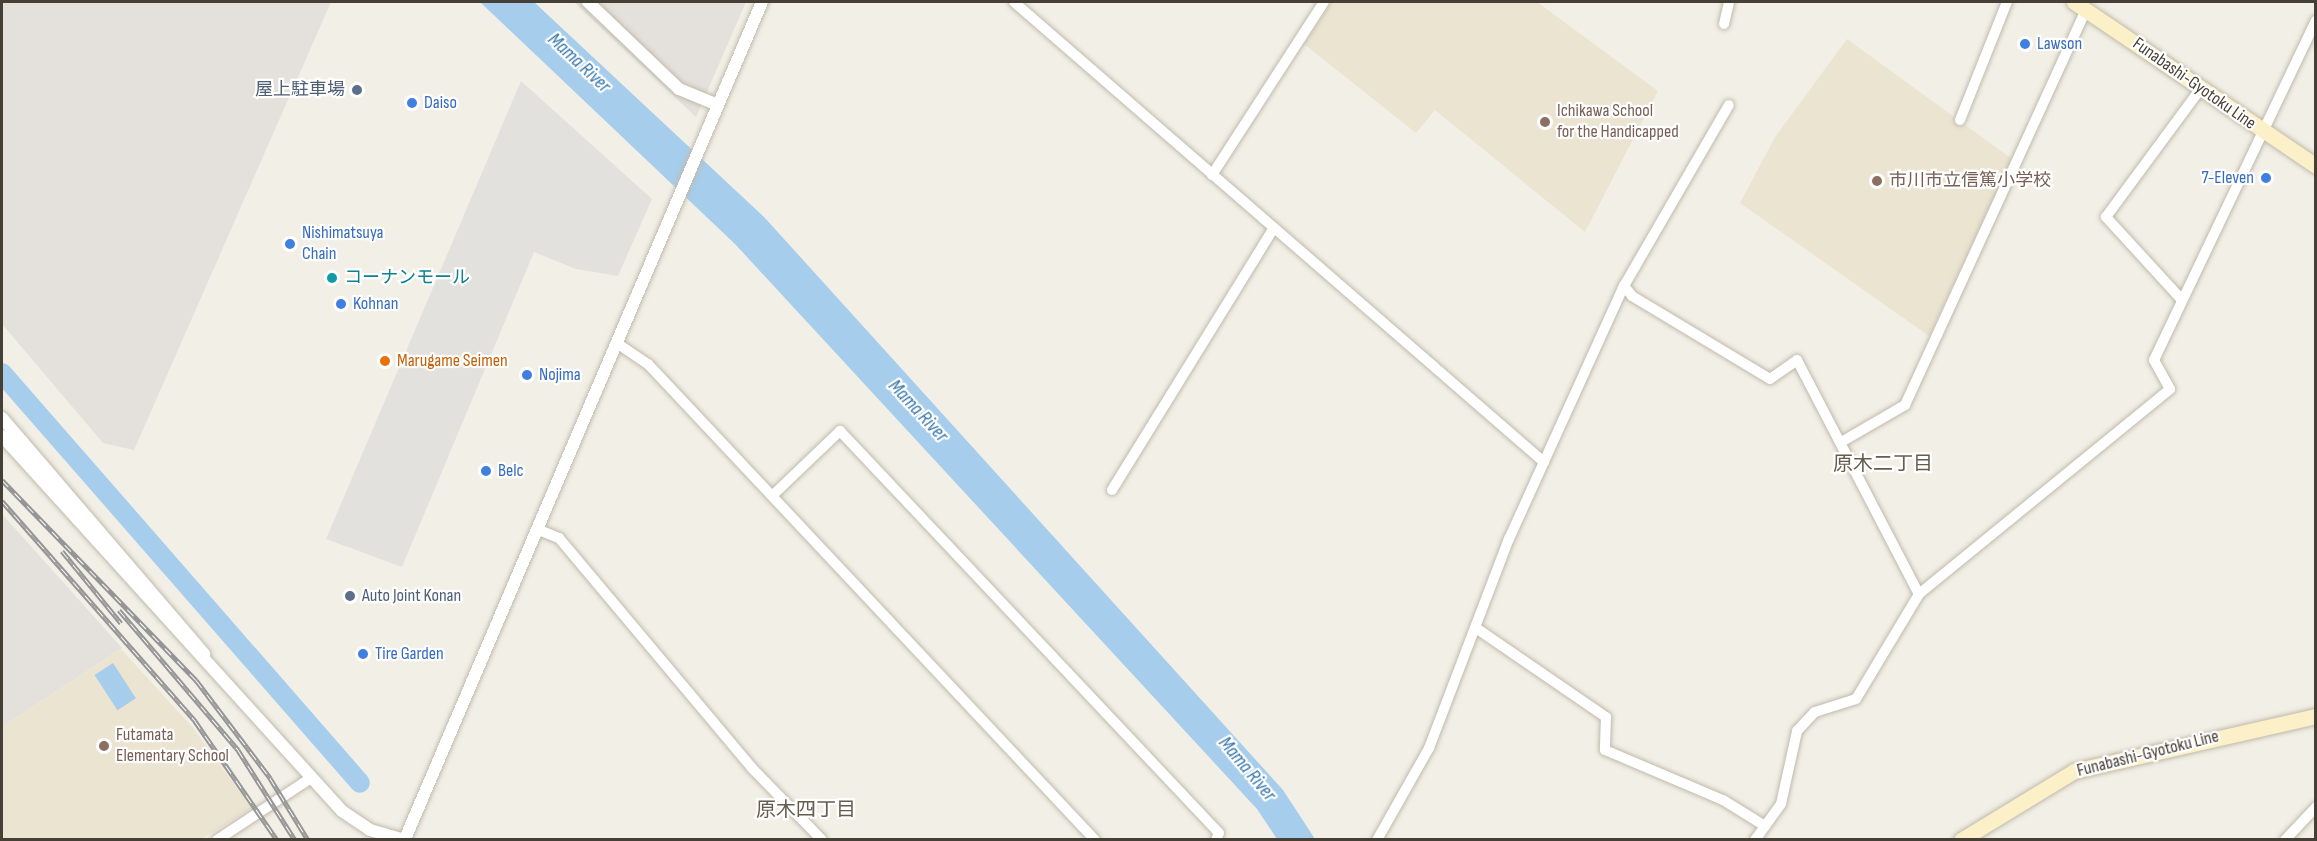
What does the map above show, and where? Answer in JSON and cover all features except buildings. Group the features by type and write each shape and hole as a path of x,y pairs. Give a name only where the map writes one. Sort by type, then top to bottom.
{"main road":[{"name":"Funabashi-Gyotoku Line","path":"2080,6 2316,166"},
{"name":"Funabashi-Gyotoku Line","path":"1961,840 2074,771 2316,716"}],"street":[{"path":"588,2 679,89 718,105"},
{"path":"2,418 191,632 210,663 311,778 359,823 405,839 539,530 762,2"},
{"path":"1014,2 1544,462"},
{"path":"1212,176 1324,2"},
{"path":"1724,24 1729,2"},
{"path":"1960,120 2007,2"},
{"path":"1843,441 1905,405 2080,6"},
{"path":"1755,840 1780,804 1797,731 1815,712 1856,699 1919,594 2170,389 2154,360 2314,26"},
{"path":"2182,300 2106,217 2201,88"},
{"path":"1377,840 1429,748 1544,462 1624,286 1729,105"},
{"path":"1112,490 1274,228"},
{"path":"1624,286 1770,379 1797,360 1843,441 1919,594"},
{"path":"618,344 640,356 1095,840"},
{"path":"773,495 840,431 1212,826 1219,834 1216,840"},
{"path":"2,436 182,641 210,663"},
{"path":"539,530 559,538 752,768 822,840"},
{"path":"1476,628 1606,717 1605,750 1723,800 1765,826"},
{"path":"218,840 311,778"},
{"path":"2285,840 2316,807"}],"shaded area":[{"path":"2,2 331,2 134,450 103,443 2,324"},
{"path":"574,2 746,2 696,117"},
{"name":"Ichikawa School for the Handicapped","path":"1332,2 1537,2 1658,91 1585,232 1435,110 1416,133 1304,44"},
{"name":"市川市立信篤小学校","path":"1847,39 2012,159 1929,336 1740,203 1775,137"},
{"path":"521,81 652,199 618,276 576,269 534,252 402,567 326,539"},
{"path":"2,514 122,648 2,727"},
{"name":"Futamata Elementary School","path":"121,649 193,728 252,808 202,839 2,840 2,727"}],"water":[{"name":"Mama River","path":"480,2 534,2 765,218 1283,790 1315,839 1277,839 1257,809 735,244"},
{"path":"113,663 136,698 117,710 95,675"}],"waterway":[{"path":"2,373 360,783"}],"railway":[{"path":"2,480 196,680 270,778 308,840"},
{"path":"2,501 195,721 277,840"},
{"path":"62,551 121,623"},
{"path":"119,610 238,750 295,840"}],"place":[{"name":"Lawson","path":"2025,44"},
{"name":"屋上駐車場","path":"357,90"},
{"name":"Daiso","path":"412,103"},
{"name":"Ichikawa School for the Handicapped","path":"1545,122"},
{"name":"7-Eleven","path":"2266,178"},
{"name":"市川市立信篤小学校","path":"1877,181"},
{"name":"Nishimatsuya Chain","path":"290,244"},
{"name":"コーナンモール","path":"332,278"},
{"name":"Kohnan","path":"341,304"},
{"name":"Marugame Seimen","path":"385,361"},
{"name":"Nojima","path":"527,375"},
{"name":"Belc","path":"486,471"},
{"name":"Auto Joint Konan","path":"350,596"},
{"name":"Tire Garden","path":"363,654"},
{"name":"Futamata Elementary School","path":"104,746"}],"district":[{"name":"原木二丁目","path":"1883,464"},
{"name":"原木四丁目","path":"806,810"}]}
